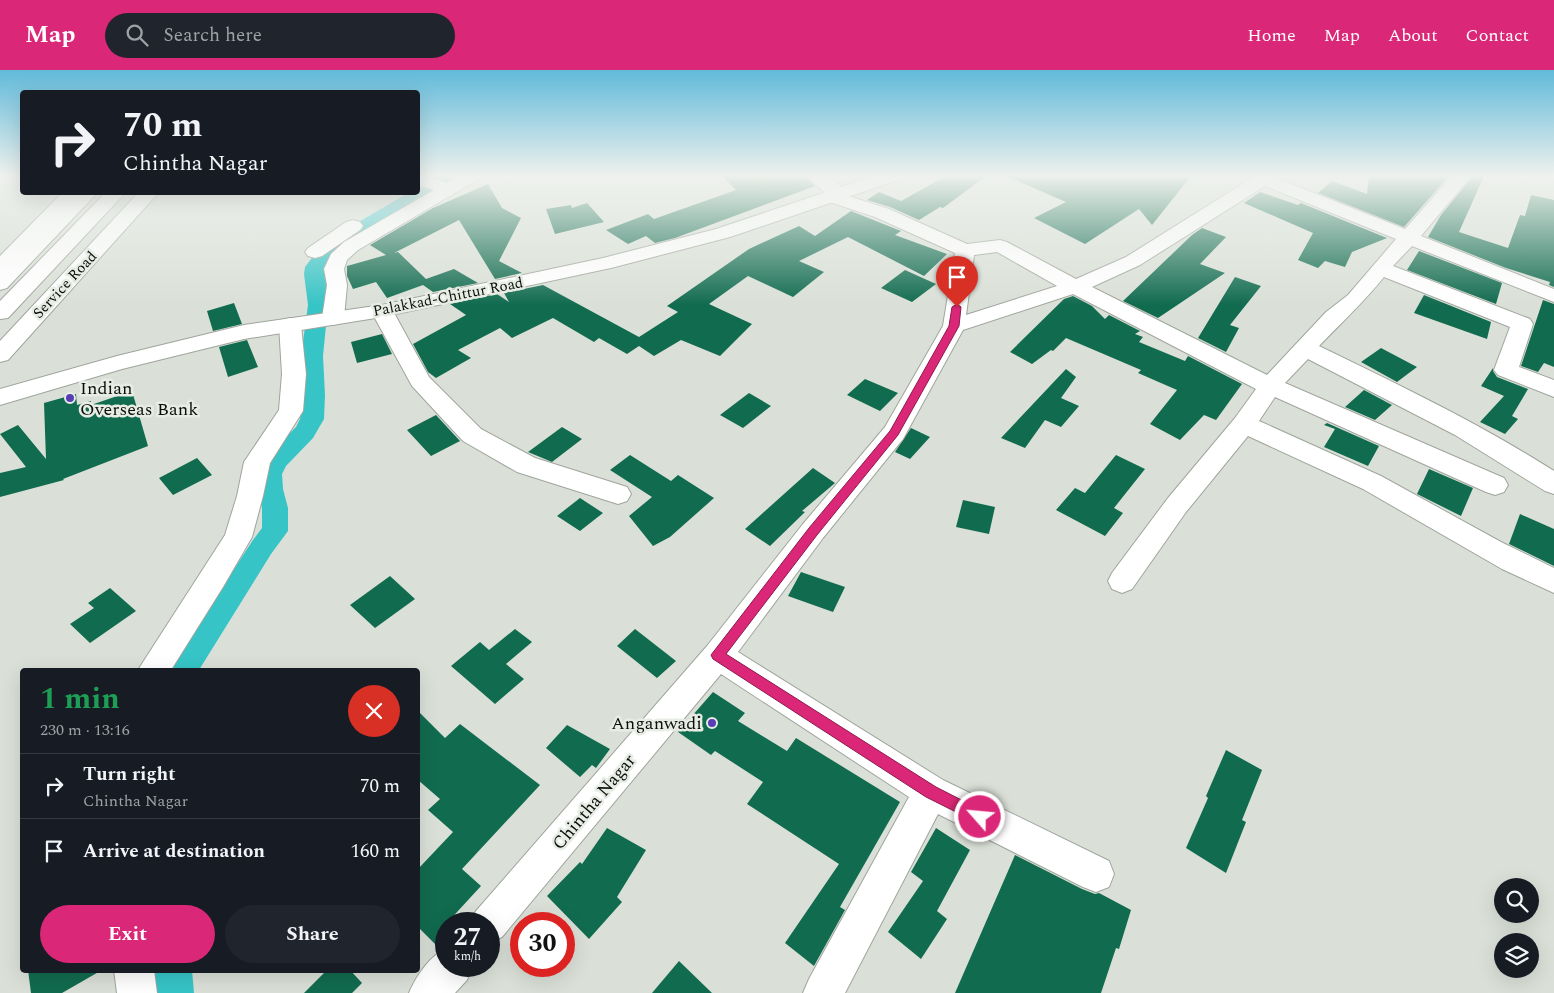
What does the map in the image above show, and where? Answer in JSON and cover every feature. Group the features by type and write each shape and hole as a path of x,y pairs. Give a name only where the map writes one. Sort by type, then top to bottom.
{"main road":[{"path":"0,267 8,250 43,219"},
{"path":"0,284 63,219"},
{"path":"0,312 91,219"},
{"name":"Service Road","path":"0,355 125,219"},
{"path":"315,252 339,234 365,219"},
{"path":"332,318 337,285 334,269 338,258 351,246 397,219"},
{"name":"Palakkad-Chittur Road","path":"0,397 117,363 244,332 382,310 567,272 705,238 752,219"},
{"path":"896,219 965,250 1000,246 1075,287 1270,386 1495,485"},
{"path":"954,326 1075,287 1133,261 1200,219"},
{"path":"1365,219 1554,296"},
{"path":"1122,582 1177,505 1244,424 1270,386 1306,350 1334,317 1355,299 1380,268 1425,219"},
{"name":"Chintha Nagar","path":"499,912 718,655 813,532 894,433 954,326 965,250"},
{"path":"1380,268 1522,324 1506,370 1554,389"},
{"path":"382,310 420,381 472,435 526,465 618,494"},
{"path":"155,668 238,538 257,462 290,411 294,374 291,325"},
{"path":"1306,350 1444,416 1527,465 1554,484"},
{"path":"1244,424 1389,491 1462,534 1554,581"},
{"path":"718,655 931,792 1096,874"},
{"path":"823,993 931,792"},
{"path":"134,973 137,993"}],"building":[{"path":"414,219 520,219 499,261 522,273 495,279 459,220 394,253 398,252 426,279 454,269 478,283 433,292 423,285 387,298 376,282 353,289 347,276 347,266 386,255 370,245"},
{"path":"550,219 601,219 604,222 555,234"},
{"path":"635,219 726,219 675,238 655,243 646,236 628,244 606,230"},
{"path":"839,219 871,219 901,231 895,235 947,254 924,276 848,237 799,261 824,272 793,297 748,276 709,304 752,324 720,356 681,340 654,356 639,346 627,354 599,338 594,342 553,318 512,338 500,328 458,350 471,358 436,378 428,372 413,344 466,315 450,304 497,294 509,302 504,293 543,285 639,337 678,312 667,306 749,249 799,226 815,236"},
{"path":"1036,219 1123,219 1085,244"},
{"path":"1147,219 1157,219 1152,225"},
{"path":"1281,219 1340,219 1387,238 1352,252 1345,267 1325,261 1318,268 1298,260 1313,233"},
{"path":"1384,219 1411,219 1404,227"},
{"path":"1439,219 1465,219 1459,232 1508,248 1519,219 1554,219 1554,287 1549,285 1550,282 1506,268 1428,237"},
{"path":"1202,228 1226,237 1200,264 1225,273 1158,318 1123,301 1192,235"},
{"path":"1419,251 1502,283 1496,304 1407,270"},
{"path":"905,270 936,284 912,302 881,288"},
{"path":"1235,277 1261,286 1230,325 1239,328 1226,352 1198,338"},
{"path":"1424,295 1491,322 1487,339 1414,313"},
{"path":"1073,296 1092,306 1105,319 1109,315 1140,331 1135,334 1143,337 1139,342 1185,361 1188,356 1242,384 1216,420 1204,415 1180,440 1150,424 1177,390 1138,373 1141,370 1066,338 1053,351 1051,350 1032,364 1010,352 1064,299"},
{"path":"1543,300 1554,304 1554,367 1544,363 1538,372 1521,366"},
{"path":"234,303 242,324 213,331 207,311"},
{"path":"382,334 392,354 357,363 351,342"},
{"path":"247,340 258,367 228,377 219,347"},
{"path":"1381,348 1417,367 1397,382 1361,362"},
{"path":"1493,368 1497,377 1528,389 1512,416 1518,419 1505,434 1480,422 1504,396 1481,386"},
{"path":"1066,369 1076,377 1061,398 1079,406 1061,427 1045,420 1025,448 1001,438"},
{"path":"865,379 898,393 880,411 847,395"},
{"path":"1364,390 1392,405 1375,420 1345,407"},
{"path":"132,391 148,446 64,480 0,497 0,473 26,467 0,434 18,425 46,459 44,403 76,394 77,405 91,401 91,405"},
{"path":"749,393 771,406 743,428 720,415"},
{"path":"436,415 460,441 431,456 407,430"},
{"path":"1327,423 1379,446 1368,466 1324,447 1335,429 1324,425"},
{"path":"562,427 582,439 552,462 528,452"},
{"path":"911,428 930,437 910,459 895,452"},
{"path":"630,455 671,481 678,475 714,498 670,537 653,546 629,516 652,497 610,470"},
{"path":"1116,455 1145,469 1114,508 1123,513 1105,536 1056,510 1075,488 1085,493"},
{"path":"197,458 212,475 173,495 159,478"},
{"path":"813,468 835,483 802,511 805,512 770,546 745,529"},
{"path":"1429,469 1473,488 1461,516 1417,494"},
{"path":"580,498 603,513 580,531 557,516"},
{"path":"963,500 995,507 989,534 956,527"},
{"path":"1520,514 1554,529 1554,566 1509,544"},
{"path":"801,572 845,587 833,612 788,596"},
{"path":"390,576 415,599 375,628 350,605"},
{"path":"110,588 136,611 90,643 70,624 94,608 88,603"},
{"path":"515,629 532,642 506,664 524,679 495,704 451,666 480,642 489,650"},
{"path":"635,629 676,661 657,678 617,646"},
{"path":"713,692 745,713 738,721 787,751 796,738 900,802 840,907 845,910 814,966 785,943 839,864 747,804 763,782 715,751 711,755 678,732"},
{"path":"420,713 445,738 460,724 540,785 462,869 481,886 457,912 435,912 435,944 420,929 420,867 453,832 428,810 440,799 420,782"},
{"path":"567,725 610,749 596,768 592,765 580,777 546,748"},
{"path":"1226,750 1262,770 1242,820 1246,822 1226,873 1186,848"},
{"path":"607,828 646,850 617,897 622,902 589,939 575,925 575,912 563,912 547,896 580,862 582,864"},
{"path":"936,828 970,850 937,911 947,919 921,959 888,932 923,881 911,872"},
{"path":"1015,855 1082,889 1095,894 1099,893 1131,910 1119,949 1116,948 1101,993 955,993"},
{"path":"679,961 712,993 652,993"},
{"path":"28,973 97,973 62,993 31,993"},
{"path":"324,973 353,973 362,983 352,993 304,993"}],"waterway":[{"path":"184,668 262,547 275,531 275,508 270,489 270,474 277,461 305,432 312,419 314,395 312,356 318,305 314,274 315,267 331,246 377,219"},
{"path":"173,973 175,993"}],"place":[{"name":"Indian Overseas Bank","path":"70,398"},
{"name":"Anganwadi","path":"712,723"}],"route":[{"path":"957,307 954,326 894,433 813,532 718,655 931,792 980,817"}]}
